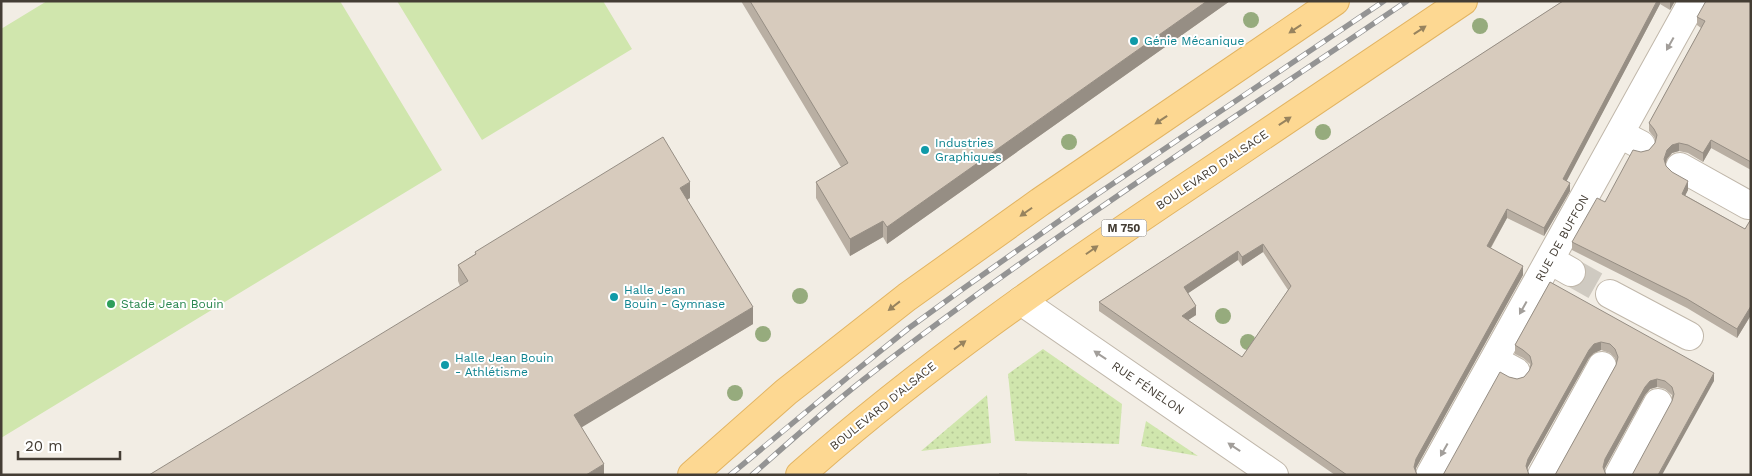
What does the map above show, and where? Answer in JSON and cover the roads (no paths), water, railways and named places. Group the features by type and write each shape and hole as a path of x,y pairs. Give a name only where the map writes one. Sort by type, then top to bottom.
{"main road":[{"path":"692,475 786,392 906,297 1033,207 1335,1"},
{"name":"BOULEVARD D'ALSACE","path":"800,475 896,394 1021,301 1100,245 1463,1"}],"street":[{"name":"RUE DE BUFFON","path":"1430,475 1505,366 1630,139 1693,1"},
{"path":"1680,167 1748,205"},
{"path":"1610,294 1689,336"},
{"name":"RUE FÉNELON","path":"1021,301 1274,475"},
{"path":"1542,475 1602,366"},
{"path":"1619,475 1632,436 1658,403"}],"tunnel":[{"path":"1571,272 1610,294"}],"railway":[{"path":"730,475 909,328 964,288 1096,195 1384,1"},
{"path":"752,475 863,380 996,281 1132,186 1407,1"}],"place":[{"name":"Génie Mécanique","path":"1134,41"},
{"name":"Industries Graphiques","path":"925,150"},
{"name":"Halle Jean Bouin - Gymnase","path":"614,297"},
{"name":"Stade Jean Bouin","path":"111,304"},
{"name":"Halle Jean Bouin - Athlétisme","path":"445,365"}]}
